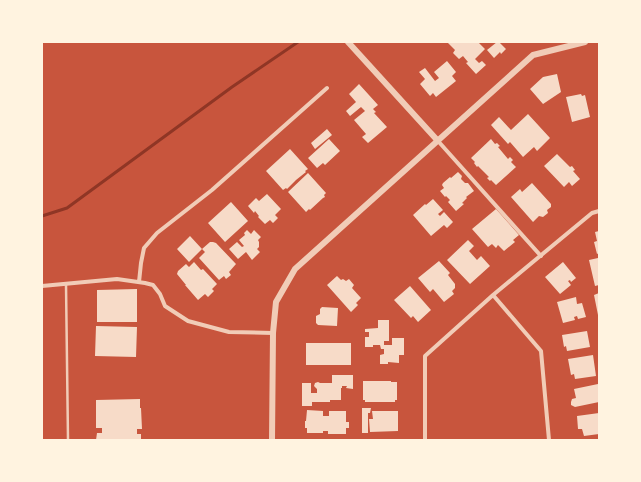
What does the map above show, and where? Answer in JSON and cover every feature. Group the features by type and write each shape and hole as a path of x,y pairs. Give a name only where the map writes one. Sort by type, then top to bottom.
{"street":[{"path":"348,42 541,256"},
{"path":"272,440 273,333 276,302 296,269 533,55 585,42"},
{"path":"139,282 144,248 157,233 212,190 327,88"},
{"path":"425,440 425,356 493,295 592,213 599,211"},
{"path":"42,286 117,279 139,282 153,285 160,294 165,306 188,321 229,332 273,333"},
{"path":"493,295 541,352 550,440"}],"lane":[{"path":"66,284 68,440"}],"building":[{"path":"447,42 478,42 485,49 475,59 479,63 482,61 486,65 476,74 466,63 468,62 463,56 459,59 453,53 455,50"},
{"path":"499,42 506,49 494,58 487,50"},
{"path":"447,61 456,72 452,76 456,81 436,97 433,93 430,96 420,84 425,79 419,72 425,68 435,81 439,78 434,72"},
{"path":"557,74 561,92 543,104 530,89 543,77"},
{"path":"359,84 378,105 373,109 376,112 374,113 387,127 368,143 362,137 366,134 354,120 365,111 361,107 350,116 346,111 356,102 349,94"},
{"path":"581,94 582,96 585,95 590,117 572,122 566,97"},
{"path":"528,114 550,138 537,151 534,147 523,157 510,142 508,144 491,125 499,117 511,130"},
{"path":"327,129 332,135 315,149 311,143"},
{"path":"329,139 340,151 325,165 323,163 317,168 308,158"},
{"path":"491,139 495,144 497,143 500,146 498,147 508,159 510,157 513,160 511,162 516,167 496,185 487,178 489,177 478,166 477,167 471,158"},
{"path":"290,149 308,169 287,189 286,188 283,190 266,171"},
{"path":"557,154 570,167 572,166 575,170 573,171 580,179 572,186 569,182 564,187 544,166"},
{"path":"458,172 462,176 461,179 465,183 468,183 474,191 466,197 467,198 462,203 464,204 456,211 448,202 450,200 440,191 444,188 442,185 443,183"},
{"path":"308,173 326,193 324,195 325,197 306,212 288,192"},
{"path":"532,183 551,204 551,207 547,210 548,213 543,217 539,216 533,222 511,197 520,189 522,192"},
{"path":"267,194 281,209 275,215 278,218 273,223 270,220 265,224 258,217 259,216 255,211 254,213 248,206 256,198 259,201"},
{"path":"433,199 443,210 438,214 440,216 444,212 453,222 447,228 444,225 431,236 413,215"},
{"path":"231,202 248,221 225,242 208,223"},
{"path":"496,209 519,235 513,240 515,242 504,251 498,245 496,248 492,244 488,247 472,229"},
{"path":"247,230 251,234 254,230 261,237 258,240 259,247 257,249 260,252 252,260 246,252 238,259 229,249 237,242 242,247 244,246 239,240 245,235 244,233"},
{"path":"599,231 599,253 597,254 594,242 597,241 595,232"},
{"path":"190,236 202,249 189,262 177,249"},
{"path":"468,240 474,246 469,251 477,260 481,256 490,266 470,284 447,260"},
{"path":"210,242 216,243 236,264 229,272 231,275 226,279 224,276 219,280 199,258 205,252 202,249"},
{"path":"599,258 599,285 595,286 589,260"},
{"path":"439,261 450,273 448,275 455,284 455,288 452,291 454,294 444,302 433,289 430,292 418,278"},
{"path":"194,262 217,284 212,289 214,291 208,297 205,294 198,300 177,274 178,271 186,264 189,267"},
{"path":"563,262 576,278 571,282 570,280 568,281 571,285 560,294 545,277"},
{"path":"337,276 341,280 343,279 346,281 349,279 354,285 352,288 361,298 356,303 358,305 351,312 327,285"},
{"path":"410,286 431,310 418,322 413,316 411,318 394,300"},
{"path":"137,289 137,322 97,322 97,290"},
{"path":"599,293 599,315 598,315 594,295"},
{"path":"576,297 577,304 582,303 586,317 578,319 577,316 574,317 575,320 563,323 557,302"},
{"path":"322,307 338,308 337,326 318,325 316,323 316,316 320,314 320,309"},
{"path":"378,320 389,320 389,341 384,341 384,345 392,345 392,338 404,338 404,355 399,355 399,363 388,362 388,364 380,364 380,355 384,354 384,349 381,349 380,345 365,347 365,337 369,337 369,332 365,332 365,329 378,328"},
{"path":"96,326 137,327 136,357 95,356"},
{"path":"587,331 590,347 567,351 566,346 564,347 562,335"},
{"path":"306,343 351,343 351,365 306,365"},
{"path":"593,355 596,376 575,379 574,374 571,375 568,359"},
{"path":"332,375 353,375 353,389 346,388 347,386 342,386 341,400 330,400 330,402 312,402 312,406 302,406 302,383 311,383 311,393 317,393 317,389 314,386 315,383 332,383"},
{"path":"363,381 397,382 397,400 395,400 395,402 365,402 365,400 363,400"},
{"path":"598,384 599,402 575,407 571,405 572,399 576,398 574,389"},
{"path":"140,399 142,429 137,429 137,434 141,434 141,440 96,440 97,433 102,433 102,428 96,428 96,400"},
{"path":"362,408 371,408 370,413 368,413 368,433 362,433"},
{"path":"307,410 323,411 323,416 329,416 329,411 346,411 346,422 349,422 349,428 346,428 346,434 328,434 328,431 323,431 323,433 307,433 305,421"},
{"path":"372,411 398,411 398,431 370,432 369,419 373,419"},
{"path":"599,413 599,434 584,436 582,429 578,429 577,416"}],"waterway":[{"path":"42,216 67,208 232,87 298,42"}]}
